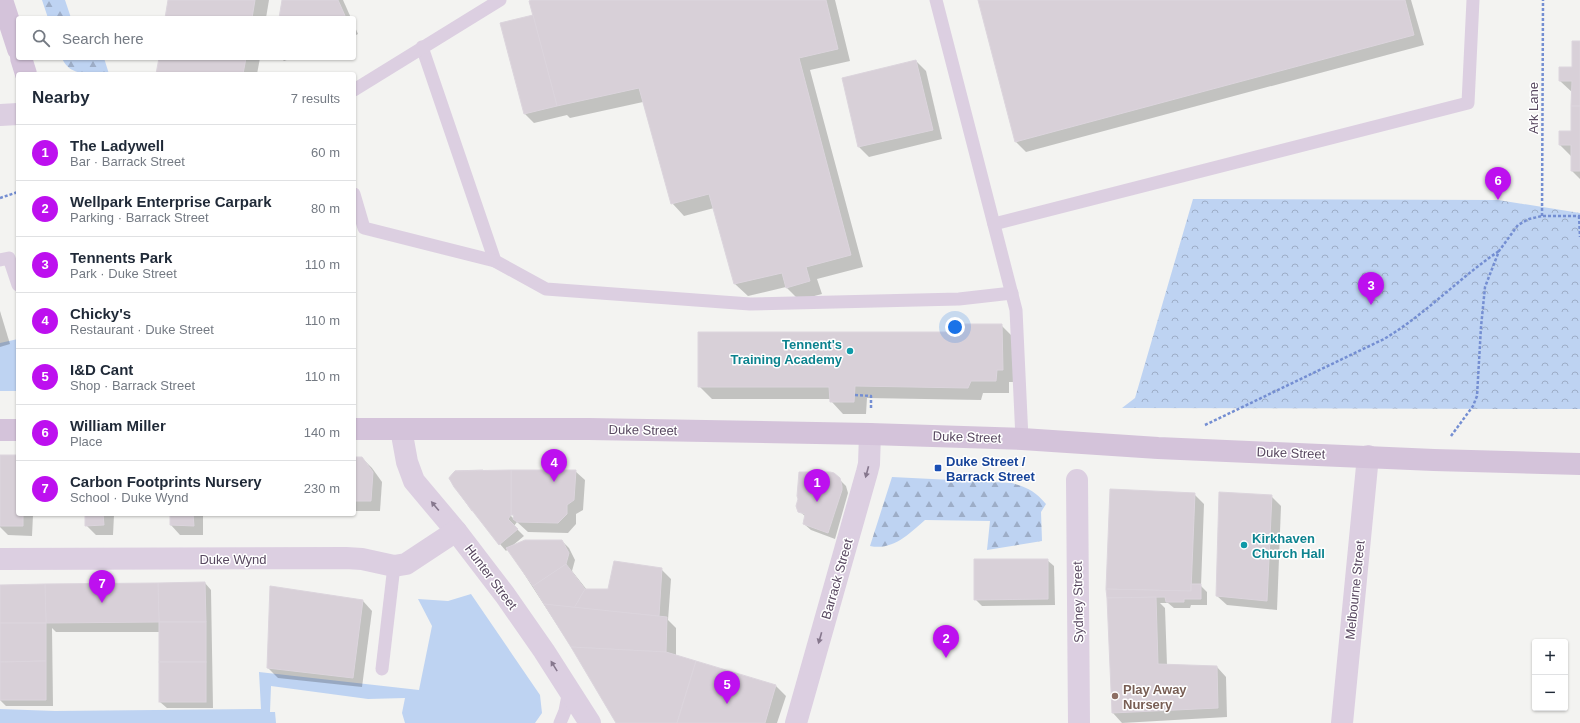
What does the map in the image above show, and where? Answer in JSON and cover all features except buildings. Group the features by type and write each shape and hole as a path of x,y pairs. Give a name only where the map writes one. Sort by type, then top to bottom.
{"street":[{"path":"2,0 16,43"},
{"path":"22,60 25,72"},
{"path":"0,115 16,114"},
{"name":"Duke Street","path":"356,429 589,429 870,434 1022,439 1158,448 1434,460 1580,464"},
{"name":"Hunter Street","path":"401,429 407,462 414,481 456,531 518,614 544,651 590,723"},
{"path":"0,430 16,430"},
{"name":"Barrack Street","path":"796,723 867,472 869,464 870,434"},
{"name":"Melbourne Street","path":"1342,723 1368,456"},
{"name":"Sydney Street","path":"1076,480 1079,723"},
{"path":"394,566 406,564 456,531"},
{"name":"Duke Wynd","path":"0,559 346,558 362,559 394,566"}],"lane":[{"path":"356,89 500,0"},
{"path":"936,0 1016,310 1022,439"},
{"path":"994,224 1468,103 1473,0"},
{"path":"422,47 496,262"},
{"path":"356,201 364,228 496,262 546,289 750,304 959,298 1012,293"},
{"path":"0,260 8,258 16,280"},
{"path":"382,669 394,566"},
{"path":"560,723 565,712 569,690"}],"path":[{"name":"Ark Lane","path":"1542,216 1543,0"},
{"path":"0,198 16,193"},
{"path":"1434,460 1472,406 1477,396 1481,327 1486,287 1499,251 1518,225 1529,219 1542,216 1580,216 1580,237"},
{"path":"1200,428 1384,339 1408,323 1499,251"},
{"path":"855,395 871,396"}],"green space":[{"path":"42,0 65,0 70,16 47,16"},
{"path":"63,60 105,60 108,72 79,72 70,69"},
{"path":"1193,199 1498,200 1580,213 1580,409 1122,408 1135,398"},
{"path":"16,339 16,391 0,391 0,343"},
{"path":"892,477 1012,483 1027,488 1035,493 1046,504 1041,512 1042,541 987,550 990,521 925,520 907,535 894,543 878,547 870,546"},
{"path":"471,594 540,695 542,713 535,723 405,723 402,713 405,698 368,699 271,686 270,712 275,712 276,723 0,723 0,709 55,711 261,709 259,672 419,690 432,626 418,599 448,601"}],"place":[{"name":"William Miller","path":"1498,200"},
{"name":"Tennents Park","path":"1371,305"},
{"name":"Tennent's Training Academy","path":"850,351"},
{"name":"Duke Street / Barrack Street","path":"938,468"},
{"name":"Chicky's","path":"554,482"},
{"name":"The Ladywell","path":"817,502"},
{"name":"Kirkhaven Church Hall","path":"1244,545"},
{"name":"Carbon Footprints Nursery","path":"102,603"},
{"name":"Wellpark Enterprise Carpark","path":"946,658"},
{"name":"Play Away Nursery","path":"1115,696"},
{"name":"I&D Cant","path":"727,704"}]}
